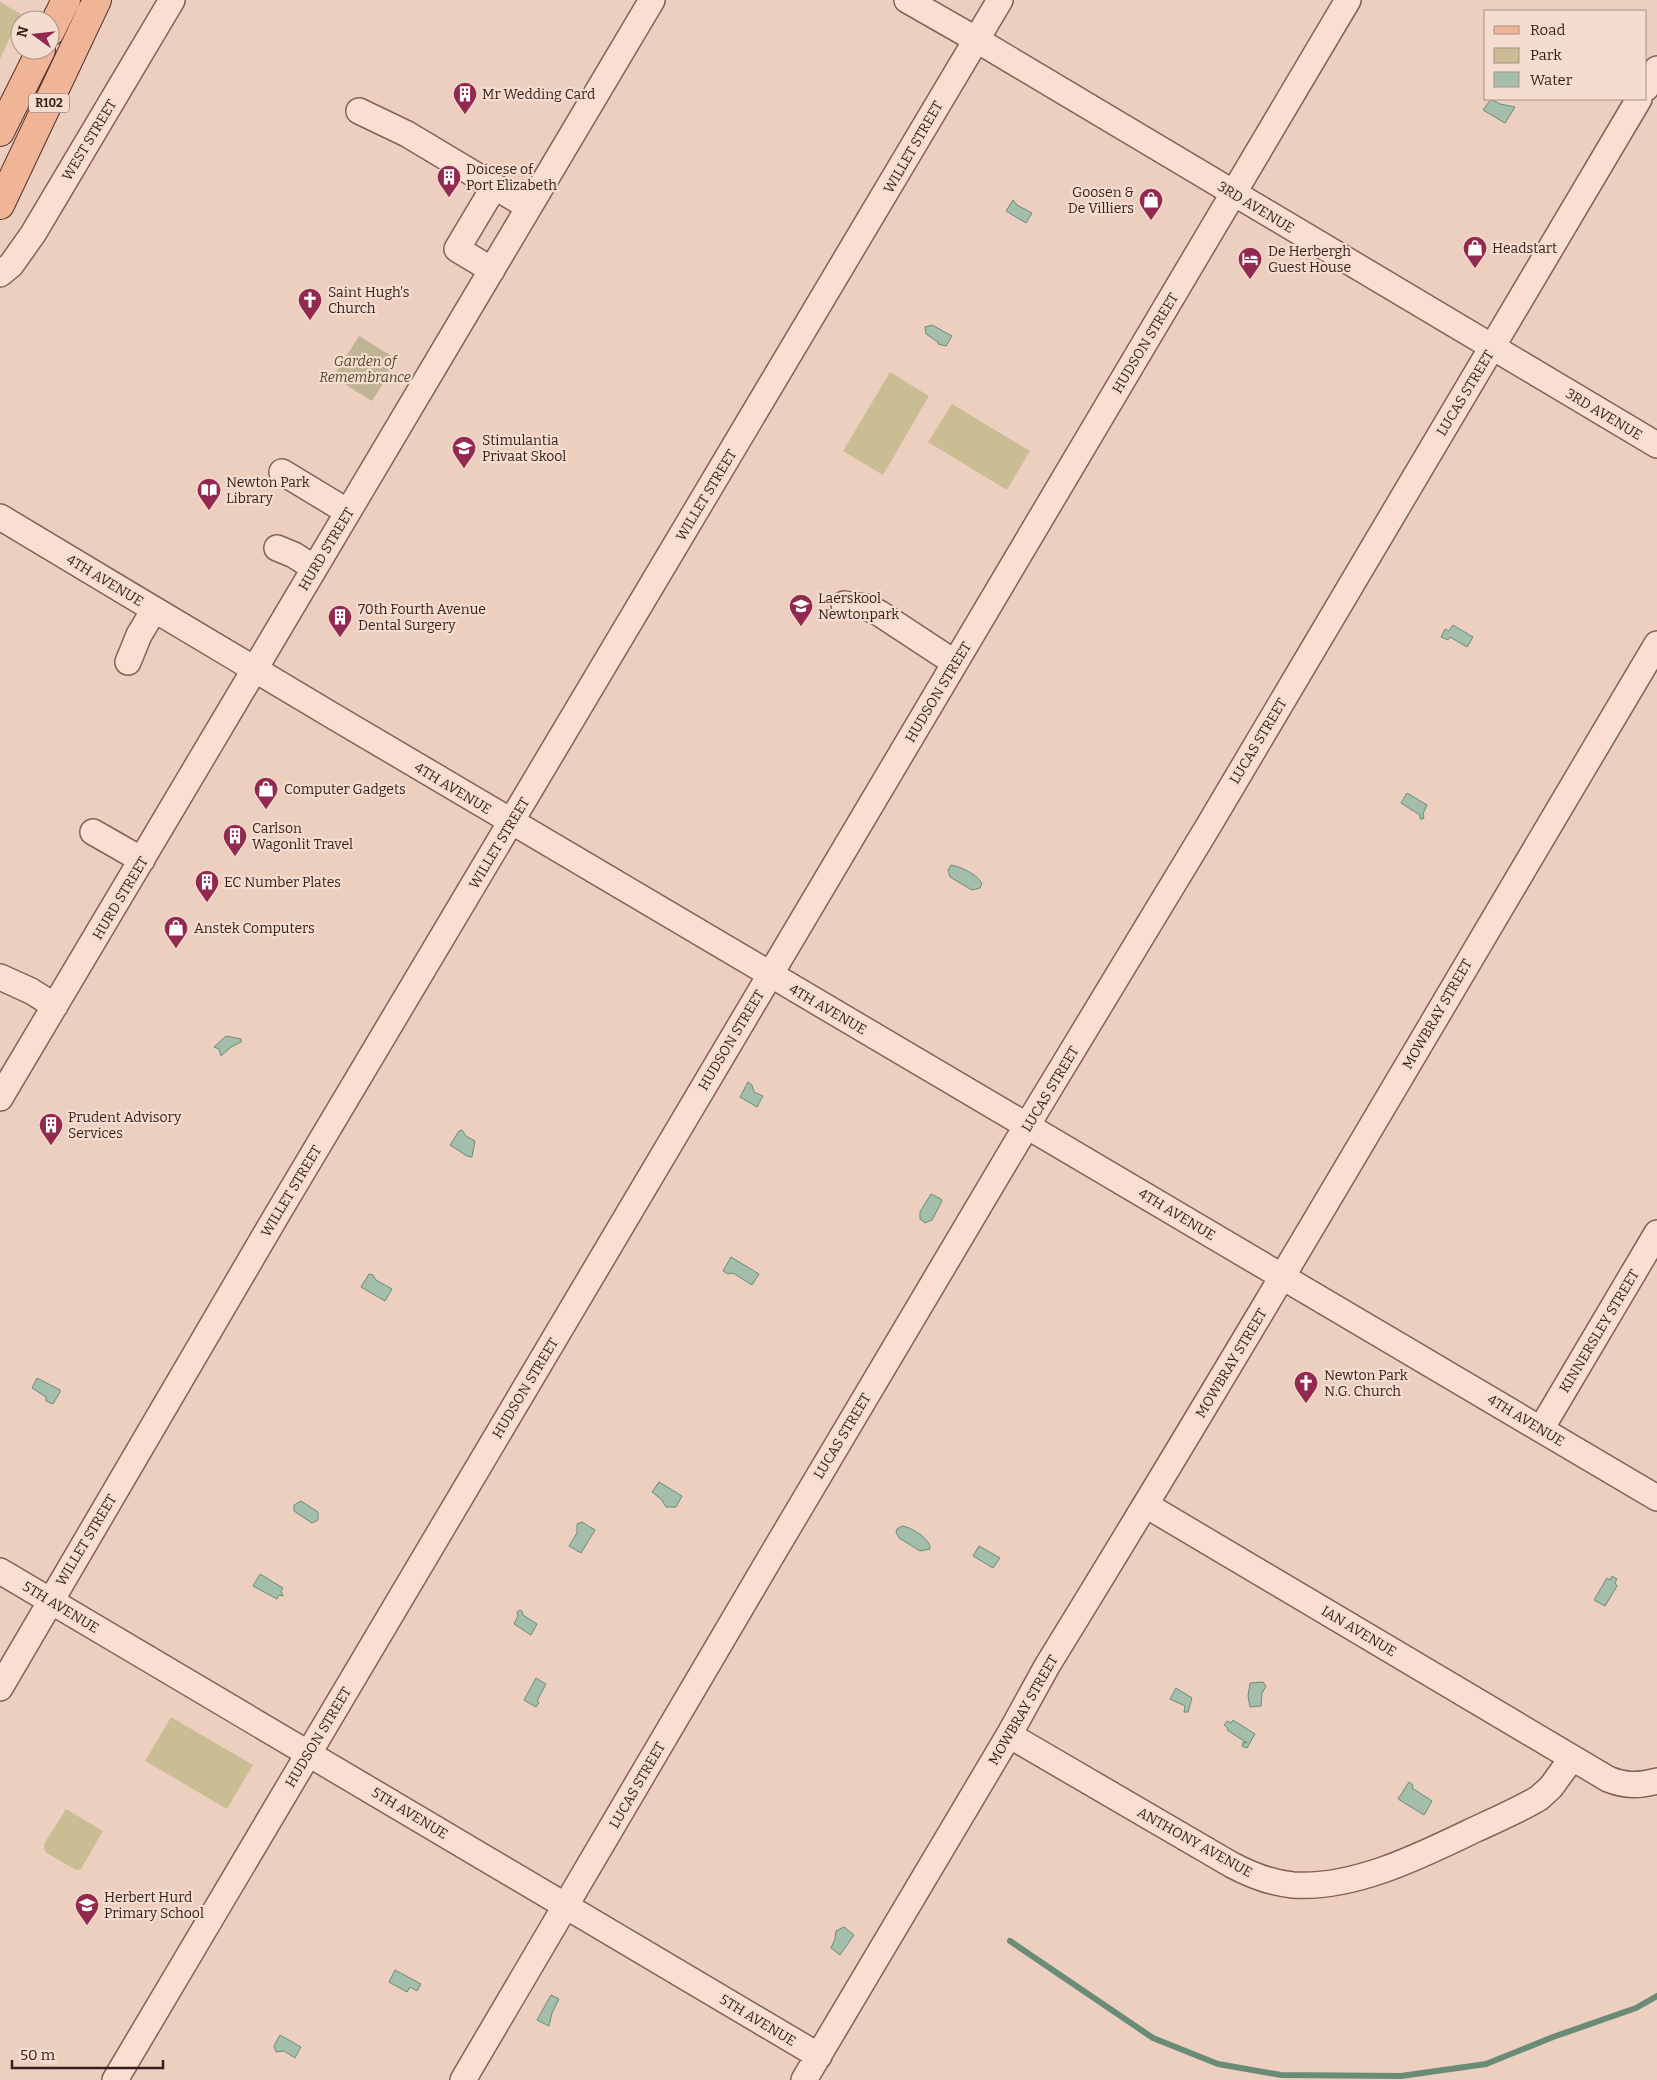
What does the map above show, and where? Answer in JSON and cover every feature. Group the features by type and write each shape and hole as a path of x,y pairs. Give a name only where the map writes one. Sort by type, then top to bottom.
{"main road":[{"path":"60,12 66,0"},
{"name":"R102","path":"0,205 98,0"},
{"name":"R102","path":"0,132 36,60"}],"street":[{"name":"WEST STREET","path":"0,274 11,265 33,234 172,0"},
{"name":"HURD STREET","path":"0,1098 652,0"},
{"name":"3RD AVENUE","path":"907,0 1657,445"},
{"name":"WILLET STREET","path":"0,1688 278,1213 512,823 1000,0"},
{"name":"HUDSON STREET","path":"115,2080 1348,0"},
{"path":"1647,86 1657,69"},
{"name":"LUCAS STREET","path":"463,2080 771,1556 1027,1125 1209,824 1638,100"},
{"path":"359,111 407,134 529,207"},
{"path":"492,270 457,249 494,187"},
{"path":"282,472 348,512"},
{"name":"4TH AVENUE","path":"0,517 512,823 1657,1498"},
{"path":"277,548 294,555 314,568"},
{"path":"844,604 866,607 880,613 955,663"},
{"path":"128,662 139,635 154,610"},
{"name":"MOWBRAY STREET","path":"804,2080 1009,1735 1047,1666 1283,1276 1657,644"},
{"path":"93,832 142,860"},
{"path":"0,977 31,991 55,1006"},
{"name":"KINNERSLEY STREET","path":"1540,1429 1657,1233"},
{"name":"IAN AVENUE","path":"1146,1505 1572,1758 1621,1784 1645,1784 1657,1781"},
{"name":"5TH AVENUE","path":"0,1571 819,2056"},
{"name":"ANTHONY AVENUE","path":"1009,1735 1250,1875 1295,1885 1312,1885 1355,1879 1424,1854 1539,1798 1551,1787 1572,1758"}],"green space":[{"path":"0,2 14,10 10,10 10,38 0,59"},
{"name":"Garden of Remembrance","path":"359,336 398,360 372,401 333,377"},
{"path":"890,372 929,396 883,475 843,451"},
{"path":"952,404 1030,451 1007,490 928,442"},
{"path":"171,1717 253,1765 227,1809 145,1761"},
{"path":"66,1809 103,1831 81,1869 76,1870 45,1852 44,1844"}],"water":[{"path":"1490,100 1515,107 1505,123 1483,110"},
{"path":"1013,200 1017,205 1032,213 1026,223 1006,211"},
{"path":"932,325 952,336 946,346 938,344 938,342 926,334 925,327"},
{"path":"1453,625 1473,637 1467,647 1450,637 1448,640 1441,637 1445,629 1449,631"},
{"path":"1407,793 1427,805 1423,819 1420,819 1420,815 1401,803"},
{"path":"951,865 964,869 976,877 982,883 980,888 972,890 950,877 948,870"},
{"path":"226,1036 241,1039 241,1042 231,1047 221,1056 219,1049 214,1047"},
{"path":"748,1082 752,1085 754,1092 763,1096 757,1107 740,1097"},
{"path":"462,1130 466,1136 475,1141 472,1157 467,1156 450,1145 459,1131"},
{"path":"931,1194 942,1201 932,1220 925,1223 920,1219 920,1212"},
{"path":"731,1257 759,1274 752,1285 733,1273 728,1274 723,1271"},
{"path":"369,1274 392,1289 385,1301 361,1287"},
{"path":"37,1378 60,1390 53,1404 46,1401 46,1397 32,1388"},
{"path":"659,1482 682,1496 676,1507 666,1507 662,1500 652,1492"},
{"path":"301,1501 318,1512 318,1520 312,1523 294,1511 294,1505"},
{"path":"582,1522 595,1530 581,1553 569,1546 577,1533 577,1524"},
{"path":"902,1526 920,1534 927,1541 930,1549 920,1551 899,1538 896,1532"},
{"path":"979,1546 1000,1558 993,1568 973,1556"},
{"path":"260,1574 283,1588 281,1591 283,1596 279,1595 277,1599 253,1586"},
{"path":"1612,1576 1617,1579 1615,1583 1617,1586 1605,1606 1594,1600 1607,1578 1610,1580"},
{"path":"520,1610 523,1615 537,1624 531,1635 514,1624 518,1616 517,1612"},
{"path":"536,1678 546,1684 536,1707 524,1700"},
{"path":"1263,1682 1266,1686 1262,1693 1261,1706 1250,1707 1248,1696 1250,1683"},
{"path":"1176,1688 1192,1698 1188,1712 1184,1712 1185,1706 1170,1699"},
{"path":"1233,1720 1255,1734 1247,1748 1242,1746 1243,1742 1247,1743 1227,1730 1228,1728 1224,1725 1227,1721 1231,1723"},
{"path":"1409,1782 1413,1785 1412,1788 1432,1801 1424,1815 1398,1799"},
{"path":"844,1927 854,1935 840,1955 831,1948 836,1931"},
{"path":"395,1970 421,1984 417,1991 410,1987 407,1992 389,1982"},
{"path":"551,1995 559,1999 552,2013 549,2026 537,2020"},
{"path":"280,2035 301,2047 295,2058 284,2051 276,2052 274,2046"}],"waterway":[{"path":"1010,1941 1153,2038 1218,2064 1281,2075 1401,2076 1486,2064 1553,2037 1636,2008 1657,1996"}],"place":[{"name":"Mr Wedding Card","path":"465,115"},
{"name":"Doicese of Port Elizabeth","path":"449,198"},
{"name":"Goosen & De Villiers","path":"1151,221"},
{"name":"Headstart","path":"1475,269"},
{"name":"De Herbergh Guest House","path":"1250,280"},
{"name":"Saint Hugh's Church","path":"310,321"},
{"name":"Stimulantia Privaat Skool","path":"464,469"},
{"name":"Newton Park Library","path":"209,511"},
{"name":"Laerskool Newtonpark","path":"801,627"},
{"name":"70th Fourth Avenue Dental Surgery","path":"340,638"},
{"name":"Computer Gadgets","path":"266,810"},
{"name":"Carlson Wagonlit Travel","path":"235,857"},
{"name":"EC Number Plates","path":"207,903"},
{"name":"Anstek Computers","path":"176,949"},
{"name":"Prudent Advisory Services","path":"51,1146"},
{"name":"Newton Park N.G. Church","path":"1306,1404"},
{"name":"Herbert Hurd Primary School","path":"87,1926"}]}
